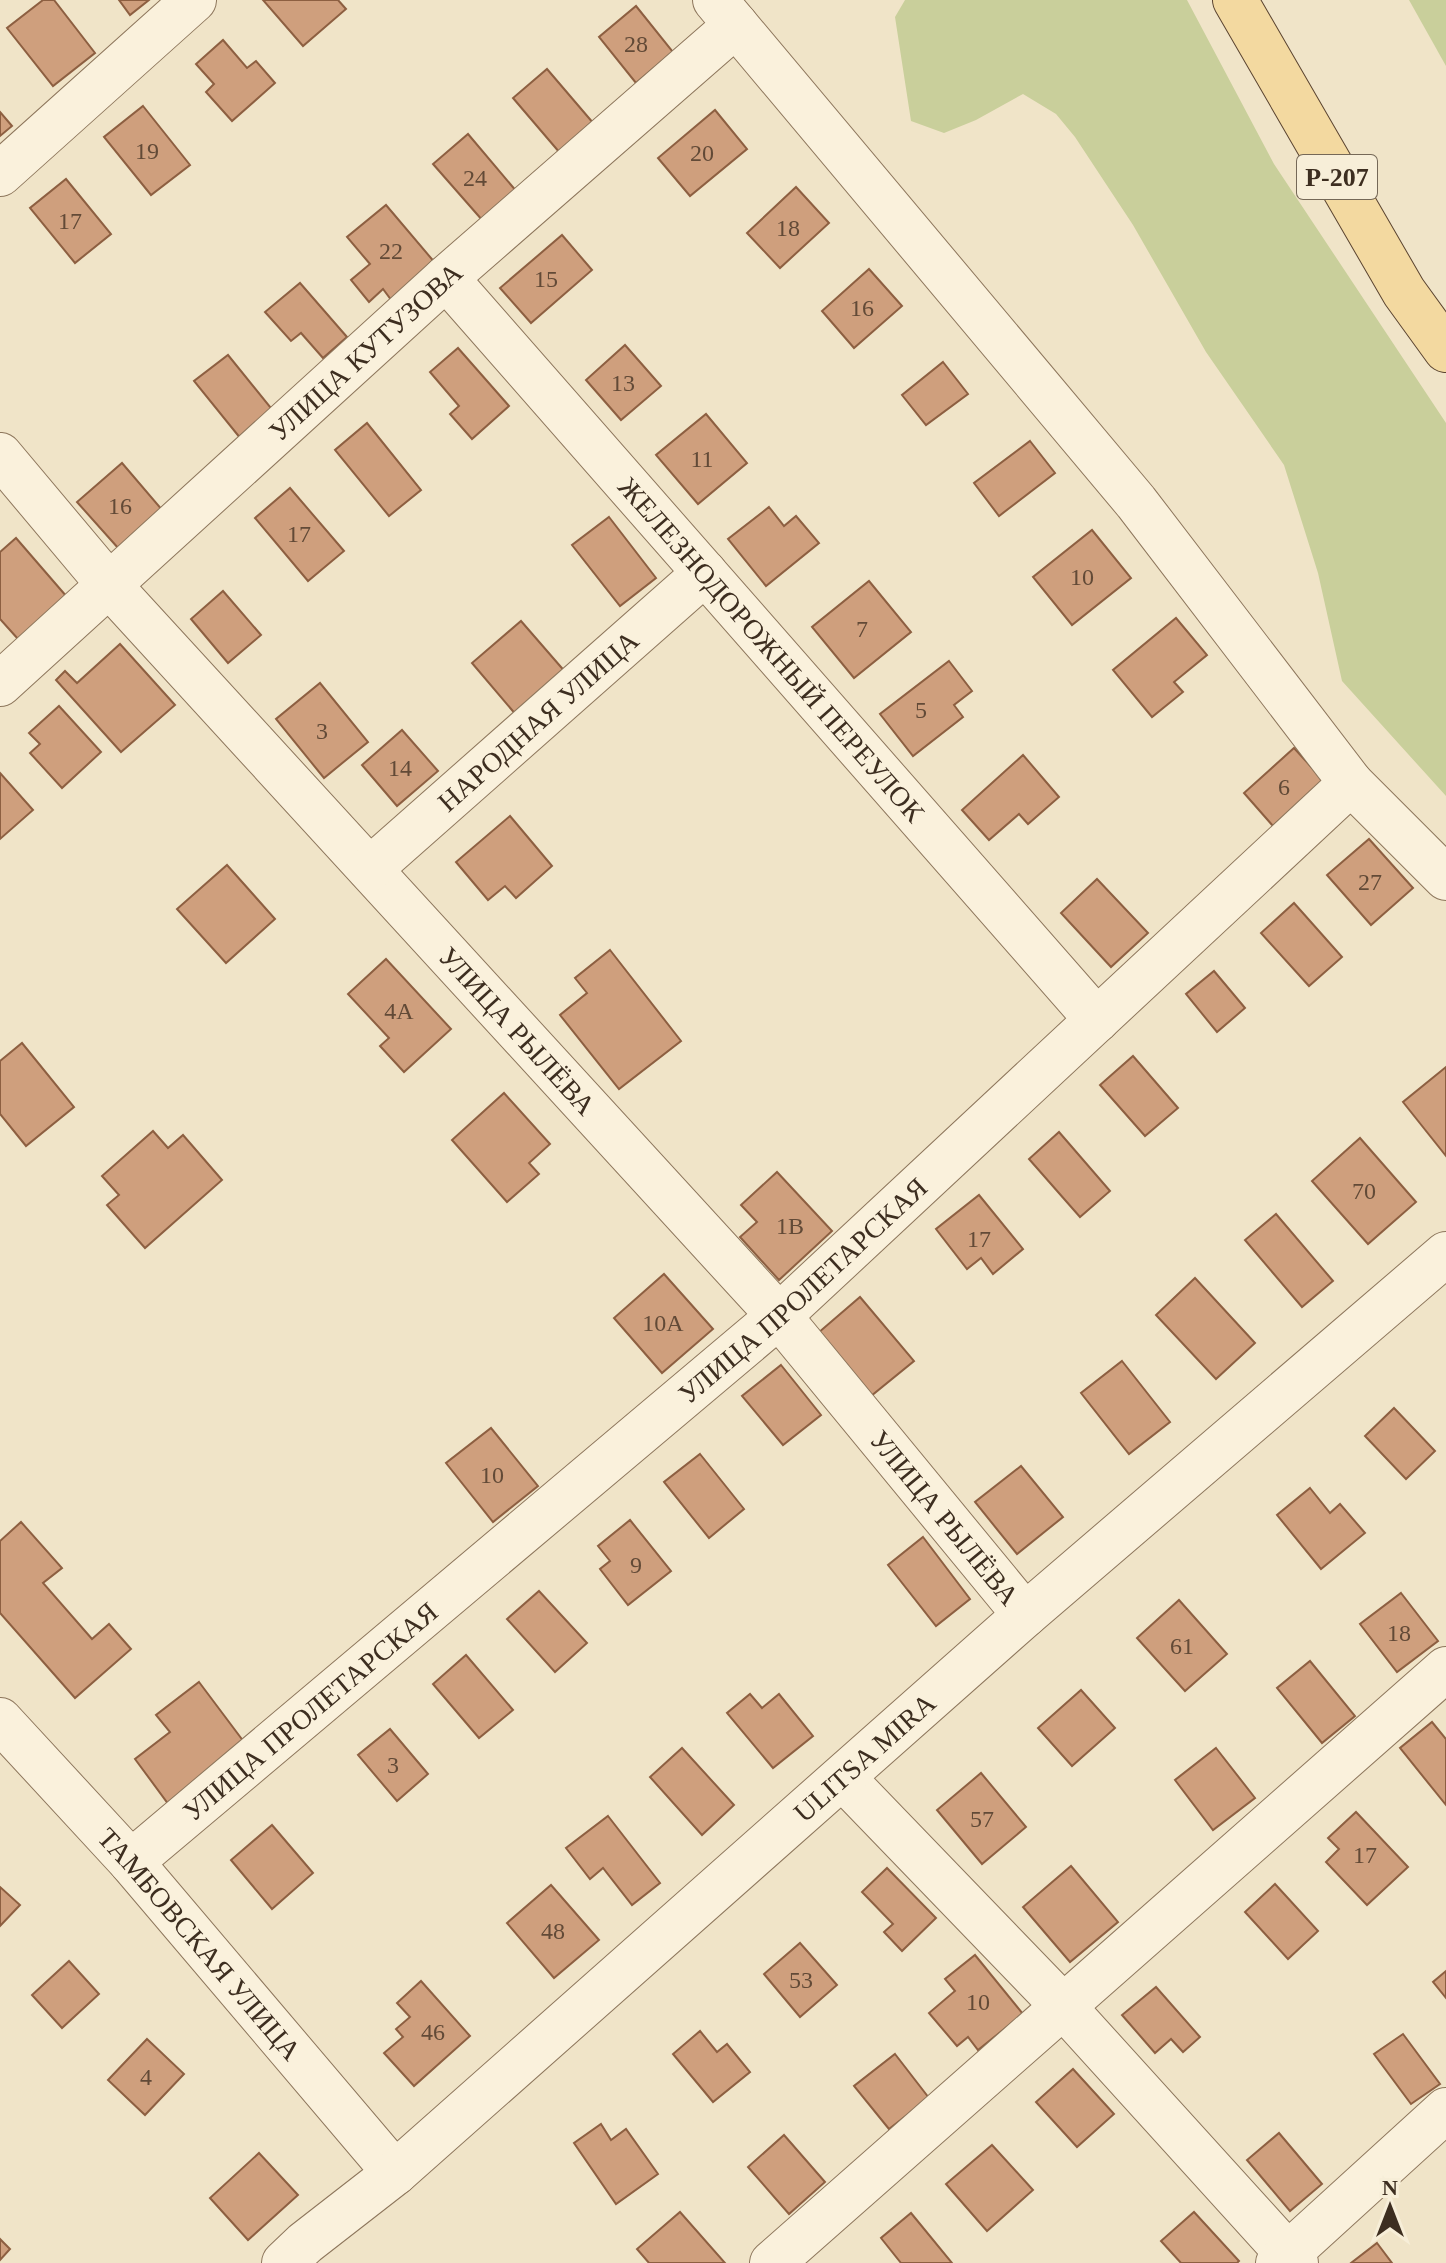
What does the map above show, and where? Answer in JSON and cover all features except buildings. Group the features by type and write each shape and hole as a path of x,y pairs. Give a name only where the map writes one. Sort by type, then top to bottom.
{"main road":[{"name":"Р-207","path":"1235,0 1404,292 1446,350"}],"street":[{"path":"0,174 194,0"},
{"path":"725,12 1136,502 1351,783 1446,878"},
{"name":"УЛИЦА КУТУЗОВА","path":"0,684 446,278 725,12"},
{"name":"ЖЕЛЕЗНОДОРОЖНЫЙ ПЕРЕУЛОК","path":"446,278 1097,1020"},
{"name":"УЛИЦА РЫЛЁВА","path":"0,455 110,586 779,1316 1025,1615"},
{"name":"НАРОДНАЯ УЛИЦА","path":"370,869 705,573"},
{"name":"УЛИЦА ПРОЛЕТАРСКАЯ","path":"131,1862 779,1316 1351,783"},
{"name":"ULITSA MIRA","path":"304,2256 1025,1615 1446,1254"},
{"path":"772,2263 1446,1669"},
{"name":"ТАМБОВСКАЯ УЛИЦА","path":"0,1720 131,1862 395,2173"},
{"path":"843,1778 1062,2005 1287,2260 1446,2110"}],"green space":[{"path":"905,0 1187,0 1274,164 1446,423 1446,796 1342,681 1318,573 1284,465 1206,352 1133,225 1075,137 1056,114 1023,94 976,120 944,133 911,121 895,17"},
{"path":"1409,0 1446,0 1446,66"}]}
